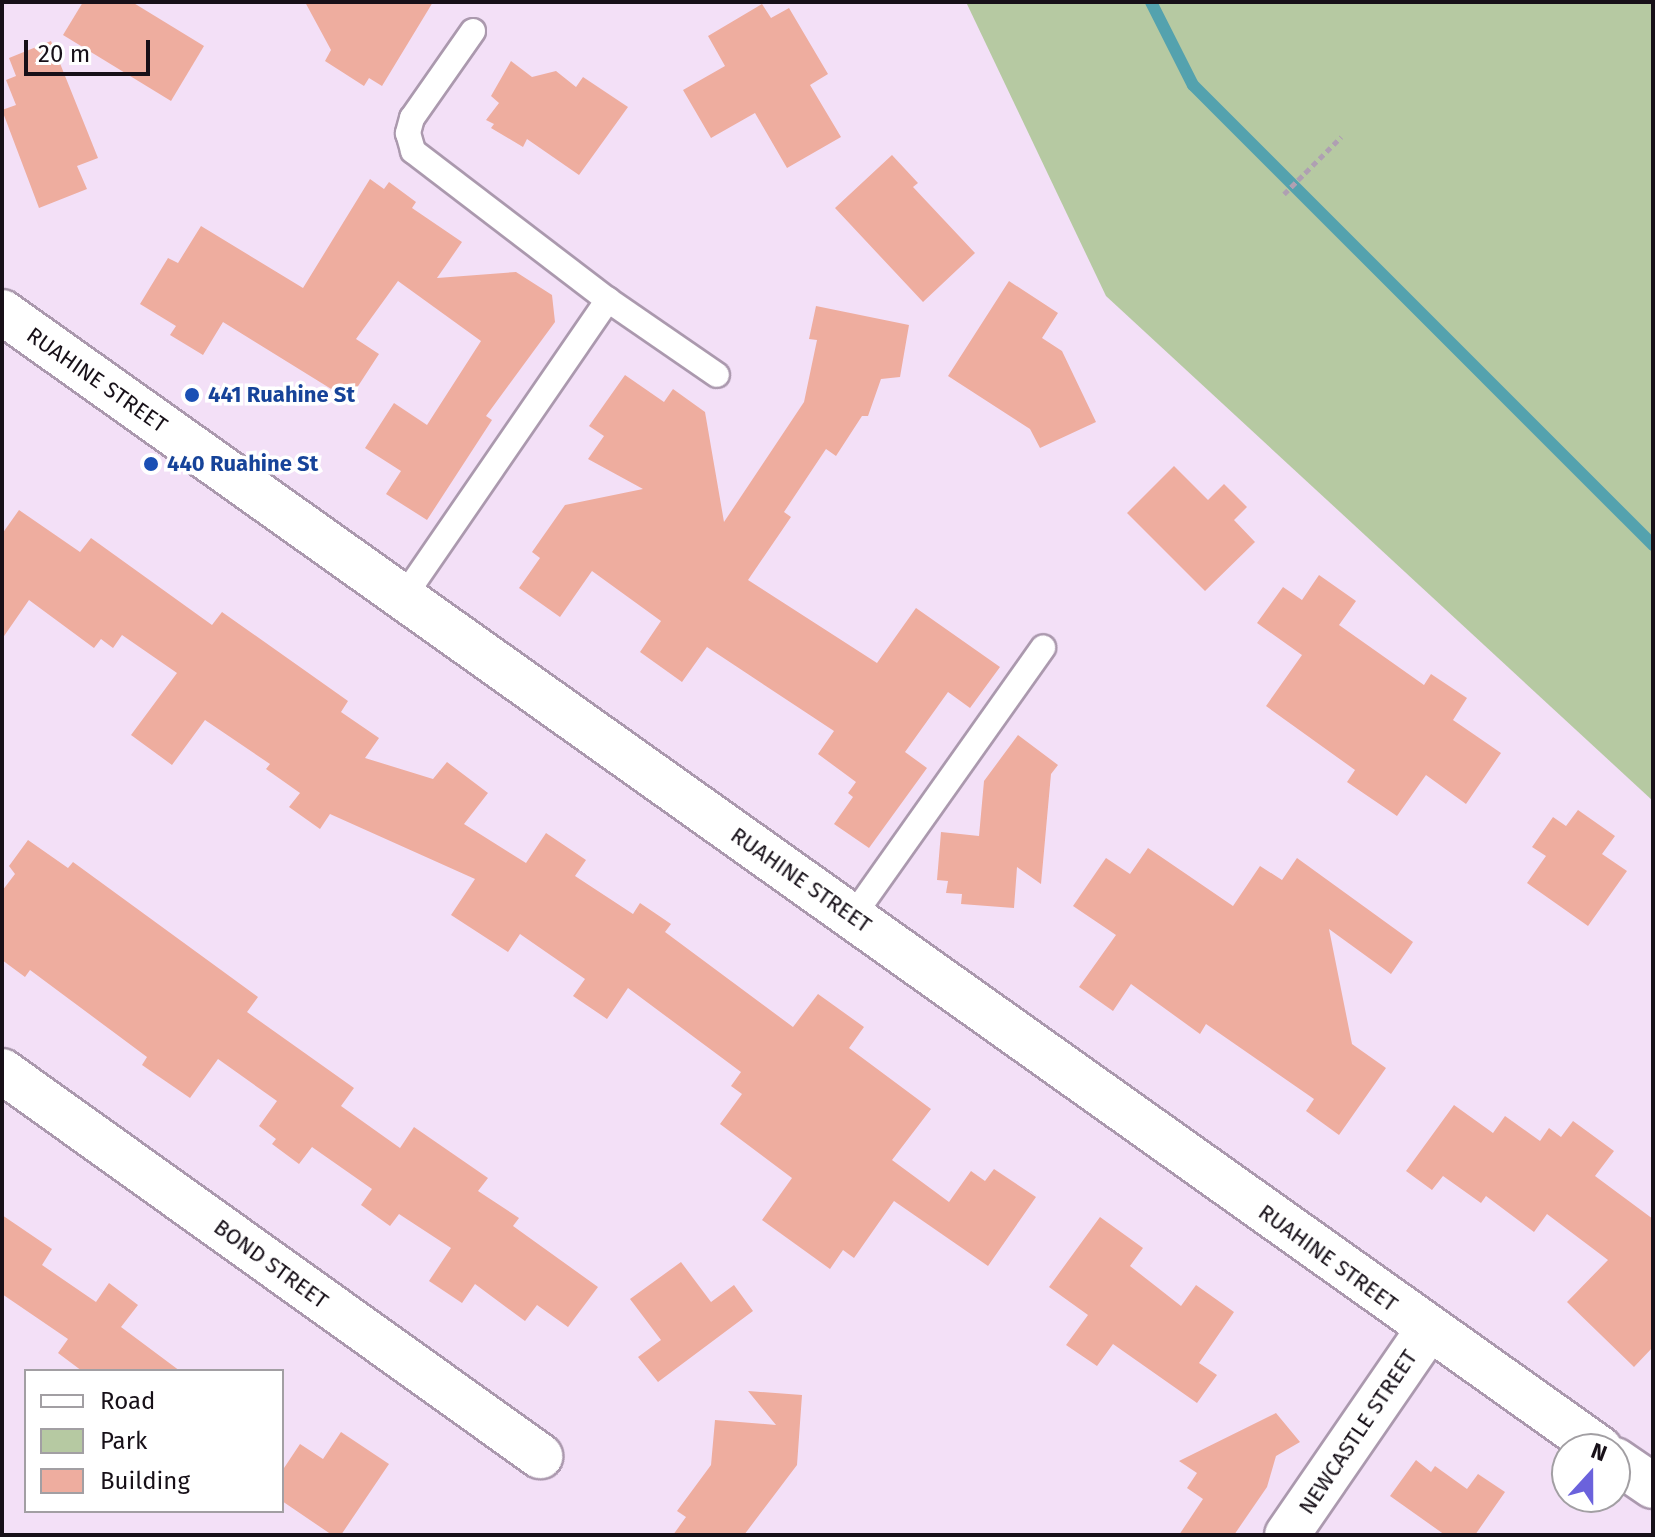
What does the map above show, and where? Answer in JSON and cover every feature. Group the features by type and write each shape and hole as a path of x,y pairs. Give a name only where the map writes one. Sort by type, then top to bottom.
{"street":[{"name":"RUAHINE STREET","path":"2,312 853,916 1428,1330 1577,1433"},
{"name":"BOND STREET","path":"2,1071 540,1456"},
{"name":"NEWCASTLE STREET","path":"1287,1535 1428,1330"},
{"path":"1631,1471 1653,1486"}],"lane":[{"path":"473,31 412,118 408,133 413,151 608,300 717,375"},
{"path":"403,598 608,300"},
{"path":"853,916 1043,648"}],"path":[{"path":"1284,194 1341,137"}],"green space":[{"path":"966,2 1653,2 1653,801 1106,296"}],"building":[{"path":"83,2 132,2 204,46 171,101 63,35"},
{"path":"305,2 433,2 382,86 369,78 364,86 325,61 331,50"},
{"path":"762,4 771,18 789,8 828,74 810,85 841,137 787,168 755,113 711,138 683,90 725,66 708,36"},
{"path":"51,41 98,158 77,166 87,189 39,208 2,110 16,105 6,80 16,76 9,58"},
{"path":"511,61 532,77 556,71 576,87 583,77 628,107 579,175 527,139 523,147 491,128 494,124 486,120 499,103 491,96"},
{"path":"892,155 918,183 913,187 975,253 923,302 835,208"},
{"path":"370,179 384,189 389,182 416,202 412,208 462,242 437,278 516,272 552,295 555,322 486,416 492,420 427,520 386,494 401,471 365,448 394,403 427,425 481,341 398,281 356,339 379,354 349,400 223,322 203,355 170,335 176,326 140,304 168,258 178,263 201,226 303,288"},
{"path":"1009,281 1058,313 1042,338 1062,351 1096,422 1040,448 1030,429 948,376"},
{"path":"816,306 909,325 900,377 881,379 868,416 862,416 836,456 826,449 784,512 791,517 748,580 877,663 916,608 1000,667 970,708 948,692 905,752 927,768 869,848 834,824 853,797 848,793 856,782 818,754 834,731 707,647 682,682 640,652 661,621 592,571 560,617 519,588 540,558 532,552 565,505 643,489 588,459 604,436 589,426 625,375 664,402 673,389 705,412 724,522 804,402 817,340 809,339"},
{"path":"1174,466 1208,500 1224,484 1247,507 1234,520 1255,542 1205,591 1127,513"},
{"path":"19,510 80,552 91,538 212,625 222,612 348,701 341,712 379,738 365,758 433,779 447,762 488,793 464,824 526,863 546,833 586,860 575,876 633,914 640,903 671,924 665,932 793,1027 818,994 864,1027 849,1048 931,1109 892,1160 949,1202 971,1171 985,1181 994,1169 1036,1197 988,1266 894,1201 854,1258 843,1250 830,1269 762,1220 792,1178 720,1124 742,1094 731,1086 741,1072 628,988 607,1019 573,996 585,979 520,934 508,952 451,915 475,879 330,814 320,829 289,807 300,793 266,769 270,764 205,720 172,765 131,735 177,673 122,635 113,648 101,639 94,648 29,600 2,639 2,534"},
{"path":"1319,575 1356,601 1339,625 1424,685 1431,674 1467,698 1453,720 1501,753 1466,804 1426,775 1397,816 1347,782 1355,770 1266,706 1302,655 1257,623 1283,587 1302,600"},
{"path":"1018,735 1058,765 1051,774 1041,884 1017,867 1014,908 961,904 962,894 946,893 948,881 937,880 941,832 979,836 984,781"},
{"path":"1578,810 1615,836 1602,854 1627,871 1588,926 1527,883 1546,856 1532,847 1553,817 1566,826"},
{"path":"28,840 68,868 73,862 258,997 247,1012 354,1088 341,1106 400,1148 414,1127 488,1178 478,1191 519,1218 513,1226 598,1287 568,1327 537,1305 525,1321 475,1284 462,1303 429,1281 451,1248 399,1214 390,1226 361,1205 372,1189 312,1147 299,1164 272,1144 276,1139 259,1126 277,1101 218,1059 190,1098 142,1065 147,1057 30,970 25,977 2,960 2,891 15,874 9,866"},
{"path":"1148,848 1233,906 1260,866 1282,880 1297,858 1413,942 1391,974 1329,929 1352,1044 1386,1068 1339,1135 1306,1111 1314,1099 1206,1024 1200,1034 1131,984 1113,1011 1079,987 1116,935 1073,906 1106,858 1130,874"},
{"path":"1454,1105 1493,1133 1505,1116 1540,1141 1549,1128 1561,1137 1573,1121 1614,1151 1595,1176 1653,1219 1653,1347 1634,1367 1567,1302 1608,1260 1547,1214 1534,1232 1486,1196 1481,1203 1443,1176 1432,1190 1406,1171"},
{"path":"2,1215 52,1249 42,1265 96,1302 109,1283 138,1305 121,1327 177,1369 79,1369 58,1353 68,1339 2,1294"},
{"path":"1100,1217 1143,1248 1130,1266 1181,1306 1196,1285 1234,1312 1199,1363 1217,1375 1197,1403 1113,1344 1097,1366 1066,1345 1088,1315 1049,1287"},
{"path":"681,1262 711,1302 734,1285 753,1311 658,1382 638,1357 661,1340 630,1299"},
{"path":"748,1391 802,1395 797,1465 744,1535 673,1535 686,1517 677,1511 711,1465 715,1420 776,1425"},
{"path":"1276,1413 1300,1442 1276,1456 1267,1487 1234,1535 1179,1535 1203,1499 1187,1488 1197,1473 1179,1461"},
{"path":"341,1432 389,1464 341,1535 332,1535 284,1502 284,1468 300,1444 323,1459"},
{"path":"1416,1460 1431,1472 1435,1466 1467,1489 1478,1474 1505,1492 1475,1535 1445,1535 1390,1496"}],"waterway":[{"path":"1151,2 1193,85 1653,545"}],"place":[{"name":"441 Ruahine St","path":"192,395"},
{"name":"440 Ruahine St","path":"151,464"}]}
